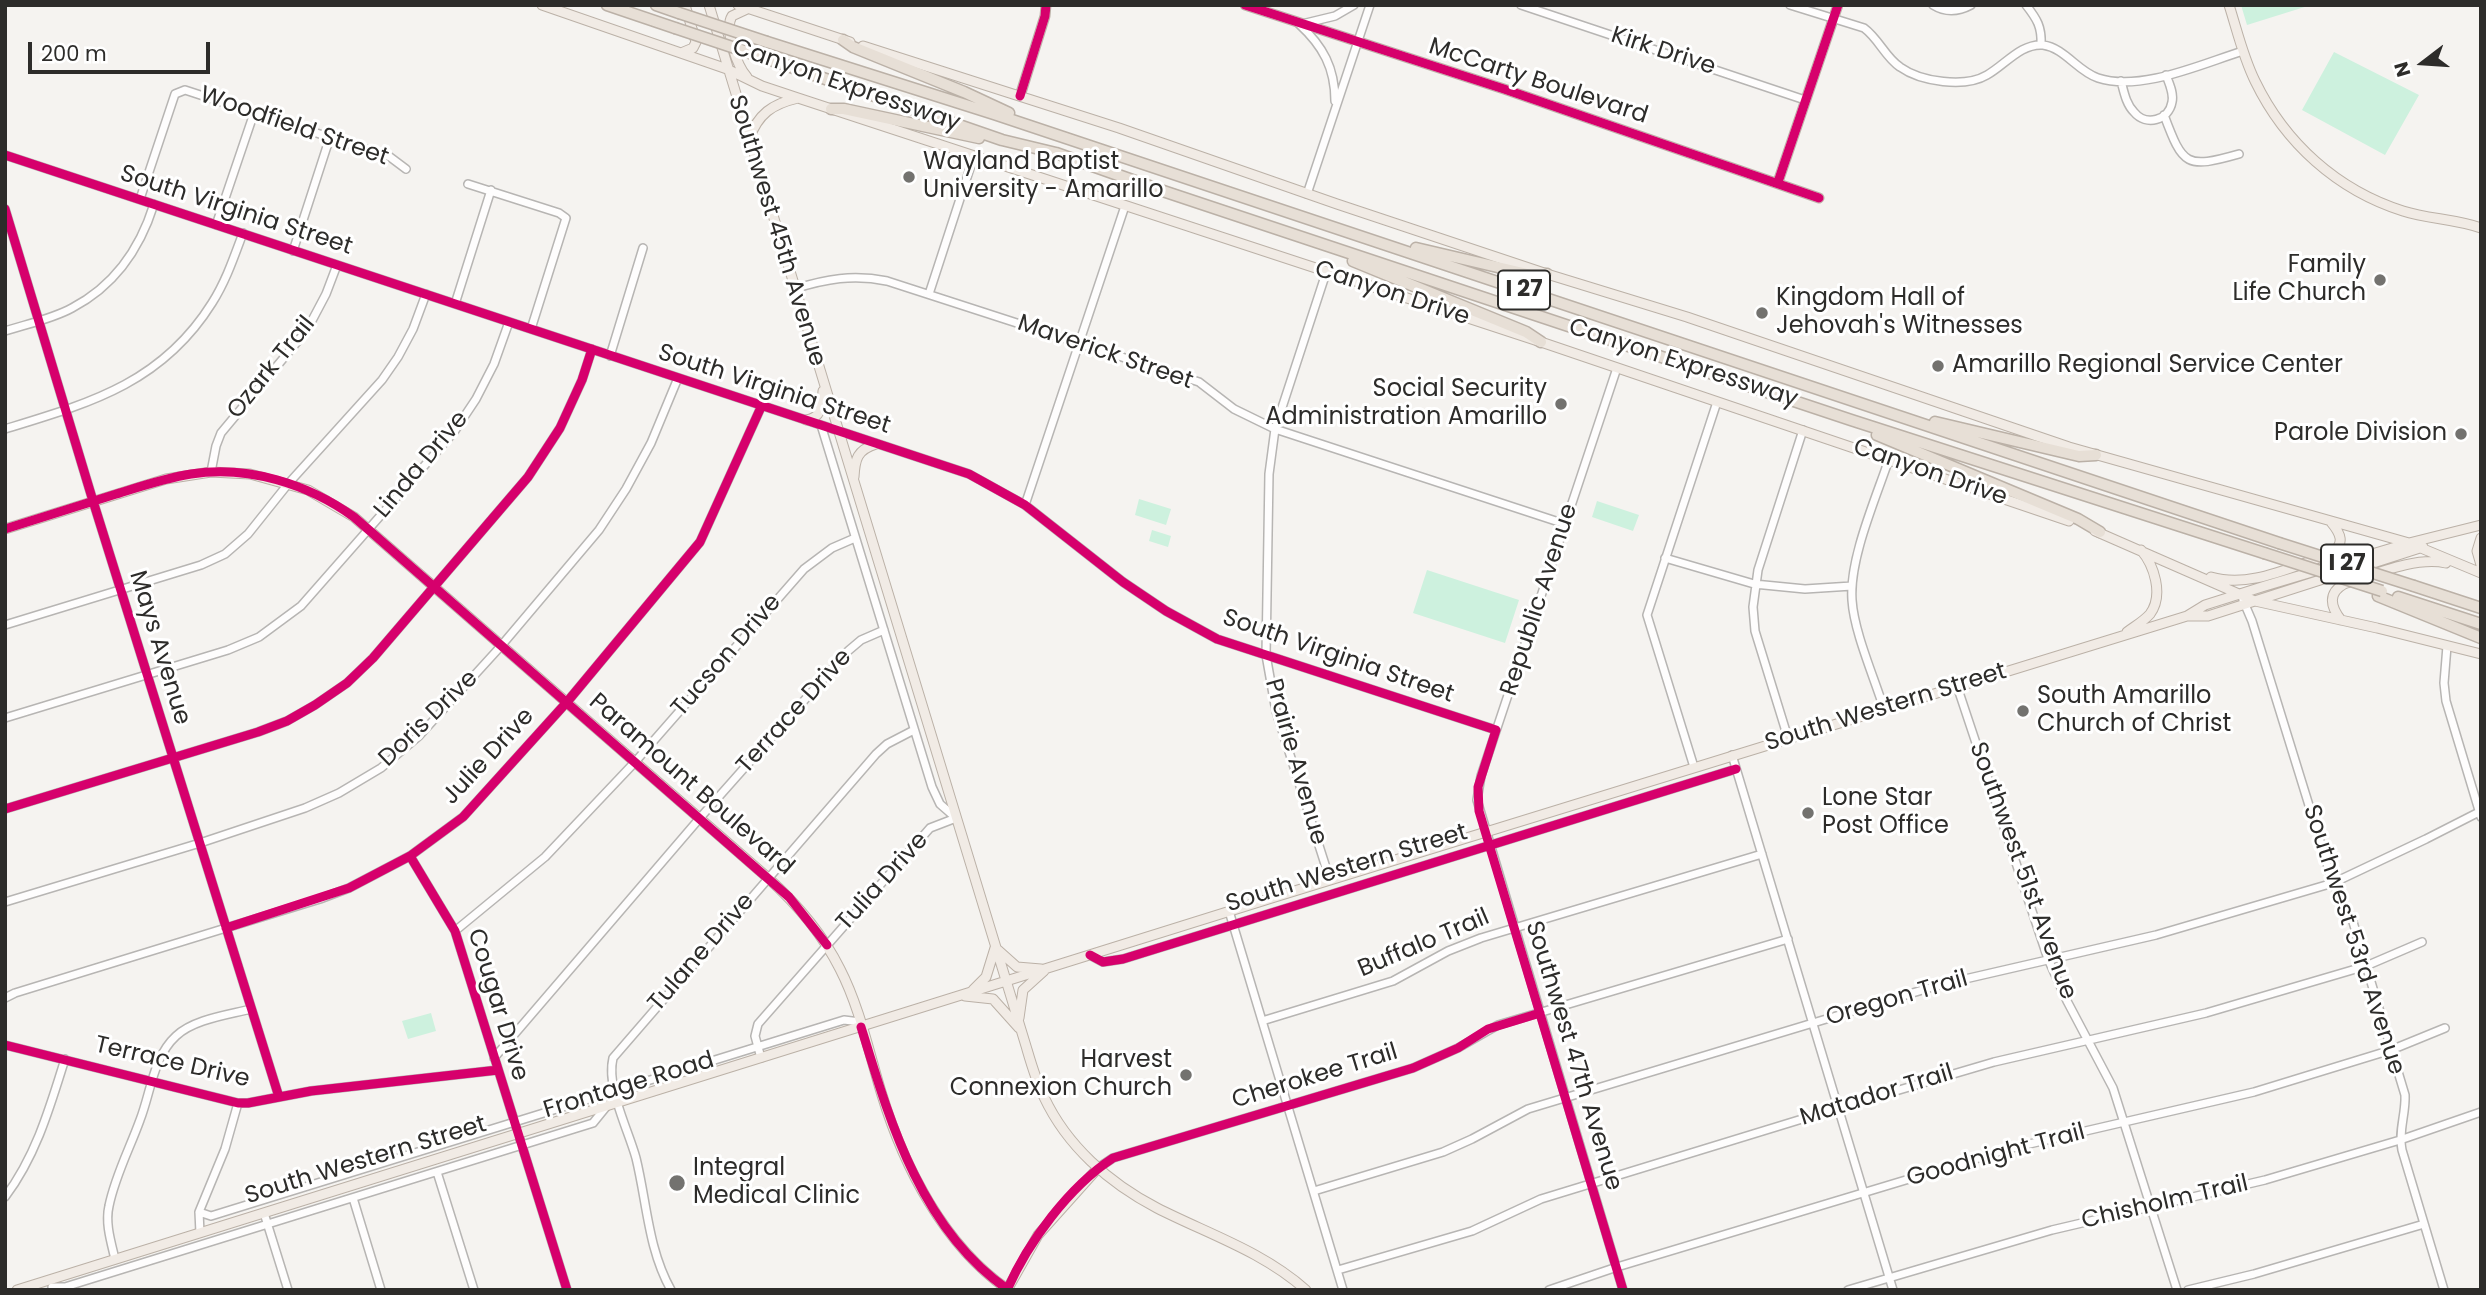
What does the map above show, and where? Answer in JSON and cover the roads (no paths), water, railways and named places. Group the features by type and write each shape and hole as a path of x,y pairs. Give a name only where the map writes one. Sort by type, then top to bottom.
{"highway":[{"name":"Canyon Expressway","path":"607,5 1002,140 1056,153 1851,420 2339,577 2350,585 2380,594"},
{"name":"Canyon Expressway","path":"656,5 682,9 767,42 1092,147 2458,601 2481,606"},
{"path":"843,40 853,47 1014,115 1083,140 1092,147"},
{"path":"831,109 875,115 989,141 1002,140"},
{"path":"1287,232 1294,239 1514,327 1541,342"},
{"path":"1382,243 1401,244 1536,276 1547,274"},
{"path":"1851,420 1860,428 2078,519 2100,532"},
{"path":"1920,422 1941,422 2079,456 2096,455"},
{"path":"2380,594 2481,638"},
{"name":"I 27","path":"2380,594 2481,624"}],"main road":[{"name":"Canyon Drive","path":"542,5 727,69 798,98 1541,342 2100,532 2186,569 2250,603 2340,620 2481,654"},
{"name":"Southwest 45th Avenue","path":"709,5 823,386 1040,1088 1051,1110 1076,1145 1098,1168 1125,1189 1158,1209 1265,1259 1306,1290"},
{"path":"738,5 1020,96 1307,194 1547,274 1699,321 2096,455 2409,543 2481,573"},
{"path":"1020,96 1046,5"},
{"path":"1045,16 1052,5"},
{"name":"McCarty Boulevard","path":"1245,5 1504,89 1819,198"},
{"path":"1778,183 1838,5"},
{"path":"2229,5 2254,80 2271,111 2301,149 2322,168 2346,186 2392,207 2481,228"},
{"path":"681,53 693,48 696,42 682,9"},
{"path":"749,9 736,12 728,22 738,64 749,80"},
{"path":"749,139 754,123 765,113 782,102 798,98"},
{"path":"806,420 816,417 820,412 823,386"},
{"path":"853,482 859,452 876,444"},
{"name":"Paramount Boulevard","path":"5,529 166,479 211,472 250,474 288,484 324,497 354,517 789,897 827,945 847,985 895,1133 920,1186 960,1244 1007,1289"},
{"path":"2186,569 2227,582 2239,581 2256,579 2332,554 2340,547 2341,542 2340,535 2330,521"},
{"name":"South Western Street","path":"18,1290 51,1285 115,1259 761,1059 860,1024 965,995 2187,616 2205,605 2237,595 2409,543 2481,525"},
{"path":"2187,616 2208,616 2250,603 2421,548 2454,533"},
{"path":"2481,538 2477,551 2481,565"},
{"path":"2122,636 2147,617 2157,596 2153,570 2139,549"},
{"path":"2340,620 2333,609 2332,599 2335,591 2344,584 2429,561 2443,562 2481,573"},
{"path":"965,995 986,977 995,946 1017,967 1046,969"},
{"path":"1020,1026 1023,990 1046,969"},
{"path":"965,995 993,999 1020,1026"},
{"path":"1007,1289 1038,1235 1098,1168"}],"street":[{"path":"1298,23 1311,23 1335,16 1354,5"},
{"path":"1307,194 1370,5"},
{"name":"Kirk Drive","path":"1521,5 1805,100"},
{"path":"1790,5 1864,28 1900,68 1948,82 1963,82 1985,76 2027,47 2041,45 2060,51 2085,72 2098,78 2121,82 2166,75 2243,51"},
{"path":"1933,5 1944,11 1956,11 1971,5"},
{"path":"2026,5 2042,29 2041,45"},
{"path":"1298,23 1321,47 1331,67 1335,110"},
{"path":"2121,82 2125,97 2136,115 2152,121 2164,115 2172,103 2166,75"},
{"name":"Woodfield Street","path":"140,200 176,94 180,90 390,157 406,169"},
{"path":"216,225 254,113"},
{"path":"2164,115 2176,148 2189,159 2207,163 2239,154"},
{"path":"293,251 330,137"},
{"name":"South Virginia Street","path":"5,155 969,474 1025,505 1123,582 1166,611 1217,639 1496,730"},
{"path":"929,294 974,156"},
{"path":"468,184 559,213 566,218 531,330"},
{"path":"455,304 491,190"},
{"path":"5,331 71,309 88,299 115,276 139,244 154,204"},
{"path":"1025,505 1125,206"},
{"name":"Mays Avenue","path":"5,209 9,234 39,320 279,1097"},
{"path":"5,429 108,395 137,379 188,335 217,294 243,233"},
{"path":"610,356 643,248"},
{"name":"Ozark Trail","path":"211,472 215,446 221,433 307,330 326,294 337,265"},
{"name":"Prairie Avenue","path":"1326,273 1275,429 1269,474 1266,655 1276,711 1330,880"},
{"name":"Maverick Street","path":"794,289 827,279 855,277 887,281 1199,383 1234,409 1275,429 1565,524"},
{"path":"5,625 201,565 225,554 248,534 288,484 382,380 413,329 426,294"},
{"name":"Linda Drive","path":"5,718 228,650 259,637 301,606 454,432 476,400 494,364 509,322"},
{"path":"5,810 258,732 287,721 346,683 373,658 528,477 560,429 582,380 592,349"},
{"name":"Republic Avenue","path":"1485,833 1477,792 1617,368"},
{"name":"Doris Drive","path":"5,902 305,808 339,793 381,768 419,736 501,646 599,530 626,489 651,443 678,378"},
{"path":"1694,767 1648,624 1649,608 1717,402"},
{"name":"Julie Drive","path":"5,998 349,888 410,856 463,817 567,702 700,542 762,405"},
{"name":"Southwest 45th Avenue","path":"821,425 934,792 940,804 956,818"},
{"path":"1788,738 1755,631 1753,607 1755,584 1803,430"},
{"path":"832,461 845,457"},
{"path":"1884,709 1856,620 1852,586 1857,558 1889,459"},
{"name":"Tucson Drive","path":"455,931 545,857 635,762 804,569 819,555 855,538"},
{"path":"1665,558 1755,584 1805,589 1852,586"},
{"name":"Southwest 53rd Avenue","path":"2250,603 2333,883 2353,922 2405,1095 2400,1140 2444,1290"},
{"name":"Terrace Drive","path":"494,1058 699,819 848,651 861,640 884,630"},
{"path":"2447,646 2444,683 2446,701 2480,813"},
{"name":"Southwest 51st Avenue","path":"1957,687 2048,959 2113,1088 2177,1290"},
{"name":"Tulane Drive","path":"671,1290 651,1237 636,1161 615,1090 611,1068 613,1058 876,754 887,744 914,730"},
{"path":"1732,755 1893,1290"},
{"path":"1707,763 1712,777"},
{"name":"South Western Street","path":"1090,955 1103,962 1113,961 1736,769"},
{"path":"1618,791 1622,804"},
{"name":"Oregon Trail","path":"1314,1191 1443,1152 1528,1109 1939,985 2156,935 2333,883 2480,813"},
{"name":"Tulia Drive","path":"757,1047 754,1036 758,1024 930,828 956,818"},
{"name":"Southwest 47th Avenue","path":"1485,833 1623,1290"},
{"path":"1452,843 1457,856"},
{"name":"Buffalo Trail","path":"1262,1021 1393,981 1456,947 1762,854"},
{"name":"Cougar Drive","path":"410,856 455,931 567,1290"},
{"path":"1229,911 1343,1290"},
{"name":"Cherokee Trail","path":"1098,1168 1113,1158 1413,1068 1458,1048 1489,1029 1787,939"},
{"name":"Matador Trail","path":"1338,1270 1472,1231 1541,1199 1838,1108 1973,1068 2206,1013 2366,966 2422,942"},
{"path":"115,1259 108,1224 108,1208 165,1049 181,1032 192,1026 251,1009"},
{"name":"Frontage Road","path":"199,1212 211,1216 844,1020 860,1024"},
{"name":"Goodnight Trail","path":"1549,1290 2012,1148 2231,1098 2391,1050 2445,1028"},
{"name":"Terrace Drive","path":"5,1045 237,1103 311,1091 498,1070"},
{"path":"757,1047 761,1059"},
{"path":"5,1197 43,1130 65,1059"},
{"path":"200,1233 199,1212 225,1149 237,1103"},
{"path":"51,1285 65,1287 593,1123 606,1107"},
{"name":"Chisholm Trail","path":"1848,1290 2052,1230 2255,1183 2400,1140 2481,1112"},
{"path":"437,1172 474,1290"},
{"path":"352,1198 381,1290"},
{"path":"264,1213 288,1290"},
{"path":"2188,1290 2254,1274 2424,1224"}],"place":[{"name":"Wayland Baptist University - Amarillo","path":"909,177"},
{"name":"Family Life Church","path":"2380,280"},
{"name":"Kingdom Hall of Jehovah's Witnesses","path":"1762,313"},
{"name":"Amarillo Regional Service Center","path":"1938,366"},
{"name":"Social Security Administration Amarillo","path":"1561,404"},
{"name":"Parole Division","path":"2461,434"},
{"name":"South Amarillo Church of Christ","path":"2023,711"},
{"name":"Lone Star Post Office","path":"1808,813"},
{"name":"Harvest Connexion Church","path":"1186,1075"},
{"name":"Integral Medical Clinic","path":"677,1183"}]}
